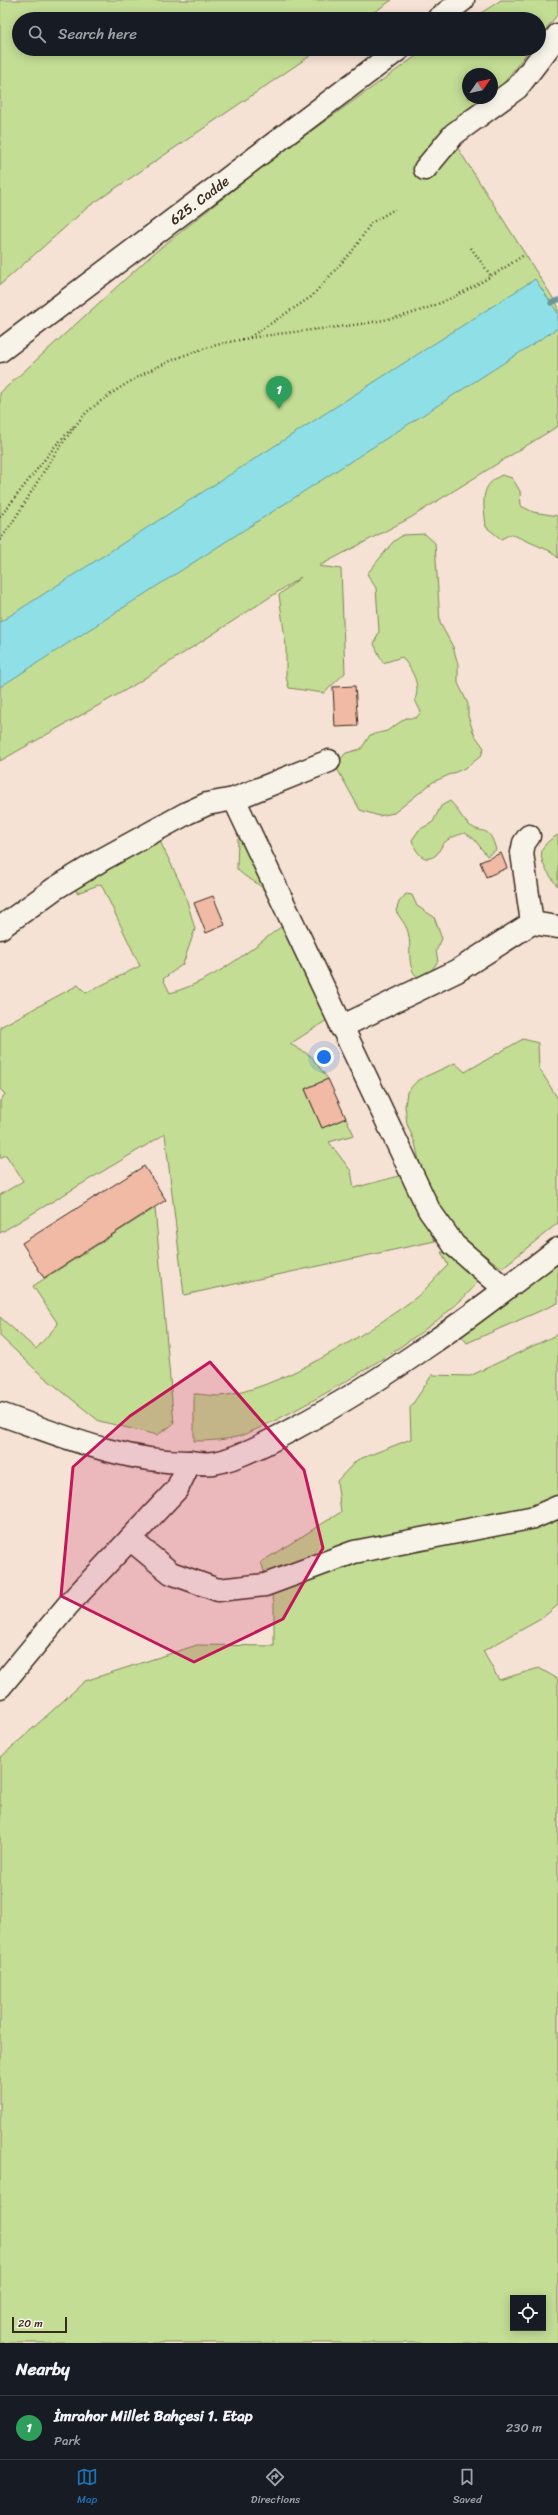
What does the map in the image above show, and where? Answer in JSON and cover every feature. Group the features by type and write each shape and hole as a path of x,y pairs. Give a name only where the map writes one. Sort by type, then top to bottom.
{"street":[{"path":"447,12 463,0"},
{"path":"546,51 558,35"},
{"name":"625. Cadde","path":"0,351 390,56"},
{"path":"426,170 454,134 505,99 517,88 542,56"},
{"path":"0,928 54,889 109,856 187,813 206,804 234,799 329,761"},
{"path":"234,799 429,1210 441,1229 454,1245 506,1289"},
{"path":"529,836 524,843 522,853 532,923"},
{"path":"341,1027 457,971 532,923 558,928"},
{"path":"0,1414 113,1452 159,1462 214,1463 262,1446 336,1407 398,1367 506,1289 558,1249"},
{"path":"0,1687 68,1605 177,1489 190,1462"},
{"path":"130,1539 171,1573 218,1590 266,1585 354,1552 535,1517 558,1507"}],"path":[{"path":"247,338 311,297 354,249 371,223 395,209"},
{"path":"471,248 492,276"},
{"path":"0,517 56,445 86,413 149,370 192,353 247,338 398,317 431,307 492,276 524,255"},
{"path":"0,540 60,446 86,413"}],"highlighted area":[{"path":"210,1362 304,1470 323,1548 283,1619 194,1662 61,1596 73,1467 130,1416"}],"green space":[{"path":"0,0 392,0 374,12 12,12 12,56 310,56 88,207 0,285"},
{"path":"501,0 558,0 558,14 546,29 546,12 483,12"},
{"path":"416,56 525,56 503,84 498,87 498,68 462,68 462,104 474,104 458,115 443,130 459,150 558,306 558,426 410,518 319,566 341,569 345,673 324,693 289,688 286,677 286,646 279,595 301,577 131,687 0,761 0,393 154,253 276,156"},
{"path":"502,475 512,478 520,491 521,506 533,512 558,516 558,558 550,551 511,534 501,539 486,527 484,496 486,490 494,479"},
{"path":"425,534 435,543 440,623 453,647 458,664 458,683 468,704 468,716 474,734 484,748 481,756 467,767 433,782 394,813 379,816 360,810 335,765 346,753 361,749 370,735 387,731 406,718 416,718 421,712 415,700 417,694 416,683 406,662 402,657 383,663 374,644 379,631 376,588 367,574 393,542 403,535"},
{"path":"450,801 468,824 485,831 491,836 496,850 487,856 474,839 465,833 447,840 442,845 439,852 431,858 423,857 417,852 412,840 419,830 433,822 441,806"},
{"path":"243,829 275,901 270,898 259,885 237,869 238,839"},
{"path":"558,835 558,887 544,866 542,853 544,847 549,841"},
{"path":"158,837 184,891 195,929 183,964 163,979 170,993 186,988 217,973 286,923 330,1018 290,1044 311,1056 328,1079 305,1089 322,1128 346,1118 354,1135 329,1142 351,1171 354,1188 402,1175 435,1241 184,1295 165,1134 0,1233 0,1195 23,1181 6,1155 0,1158 0,1101 5,1094 0,1089 0,1027 78,985 86,993 140,966 101,884 77,893 74,886"},
{"path":"406,894 412,895 417,906 434,917 442,939 436,951 438,961 427,977 421,980 412,970 409,936 405,924 396,911 399,902"},
{"path":"523,1039 538,1043 539,1068 558,1099 558,1223 502,1268 448,1228 426,1190 415,1143 407,1124 405,1106 407,1092 418,1080 455,1063 465,1072"},
{"path":"155,1208 174,1424 157,1435 99,1421 38,1372 0,1336 0,1317 36,1349 58,1324 33,1286"},
{"path":"441,1252 451,1254 479,1279 464,1297 438,1319 406,1343 369,1367 331,1390 263,1426 240,1436 217,1440 194,1441 194,1394 219,1396 242,1392 267,1384 293,1373 347,1344 395,1313 423,1291 448,1265"},
{"path":"558,1258 558,1303 467,1343 460,1334"},
{"path":"558,1334 558,1605 541,1619 483,1651 499,1680 539,1668 558,1679 558,2343 0,2343 0,1758 85,1681 197,1645 274,1646 274,1602 261,1562 341,1512 337,1481 357,1460 411,1439 410,1408 432,1375 470,1376"}],"water":[{"path":"535,279 558,313 558,328 0,687 0,622"}],"building":[{"path":"355,686 358,726 335,727 333,687"},
{"path":"501,853 507,868 486,877 480,862"},
{"path":"213,896 225,925 206,933 194,903"},
{"path":"328,1079 346,1118 322,1128 305,1089"},
{"path":"144,1166 166,1200 44,1278 22,1243"}],"waterway":[{"path":"551,303 558,300"}],"place":[{"name":"İmrahor Millet Bahçesi 1. Etap","path":"279,409"}]}
